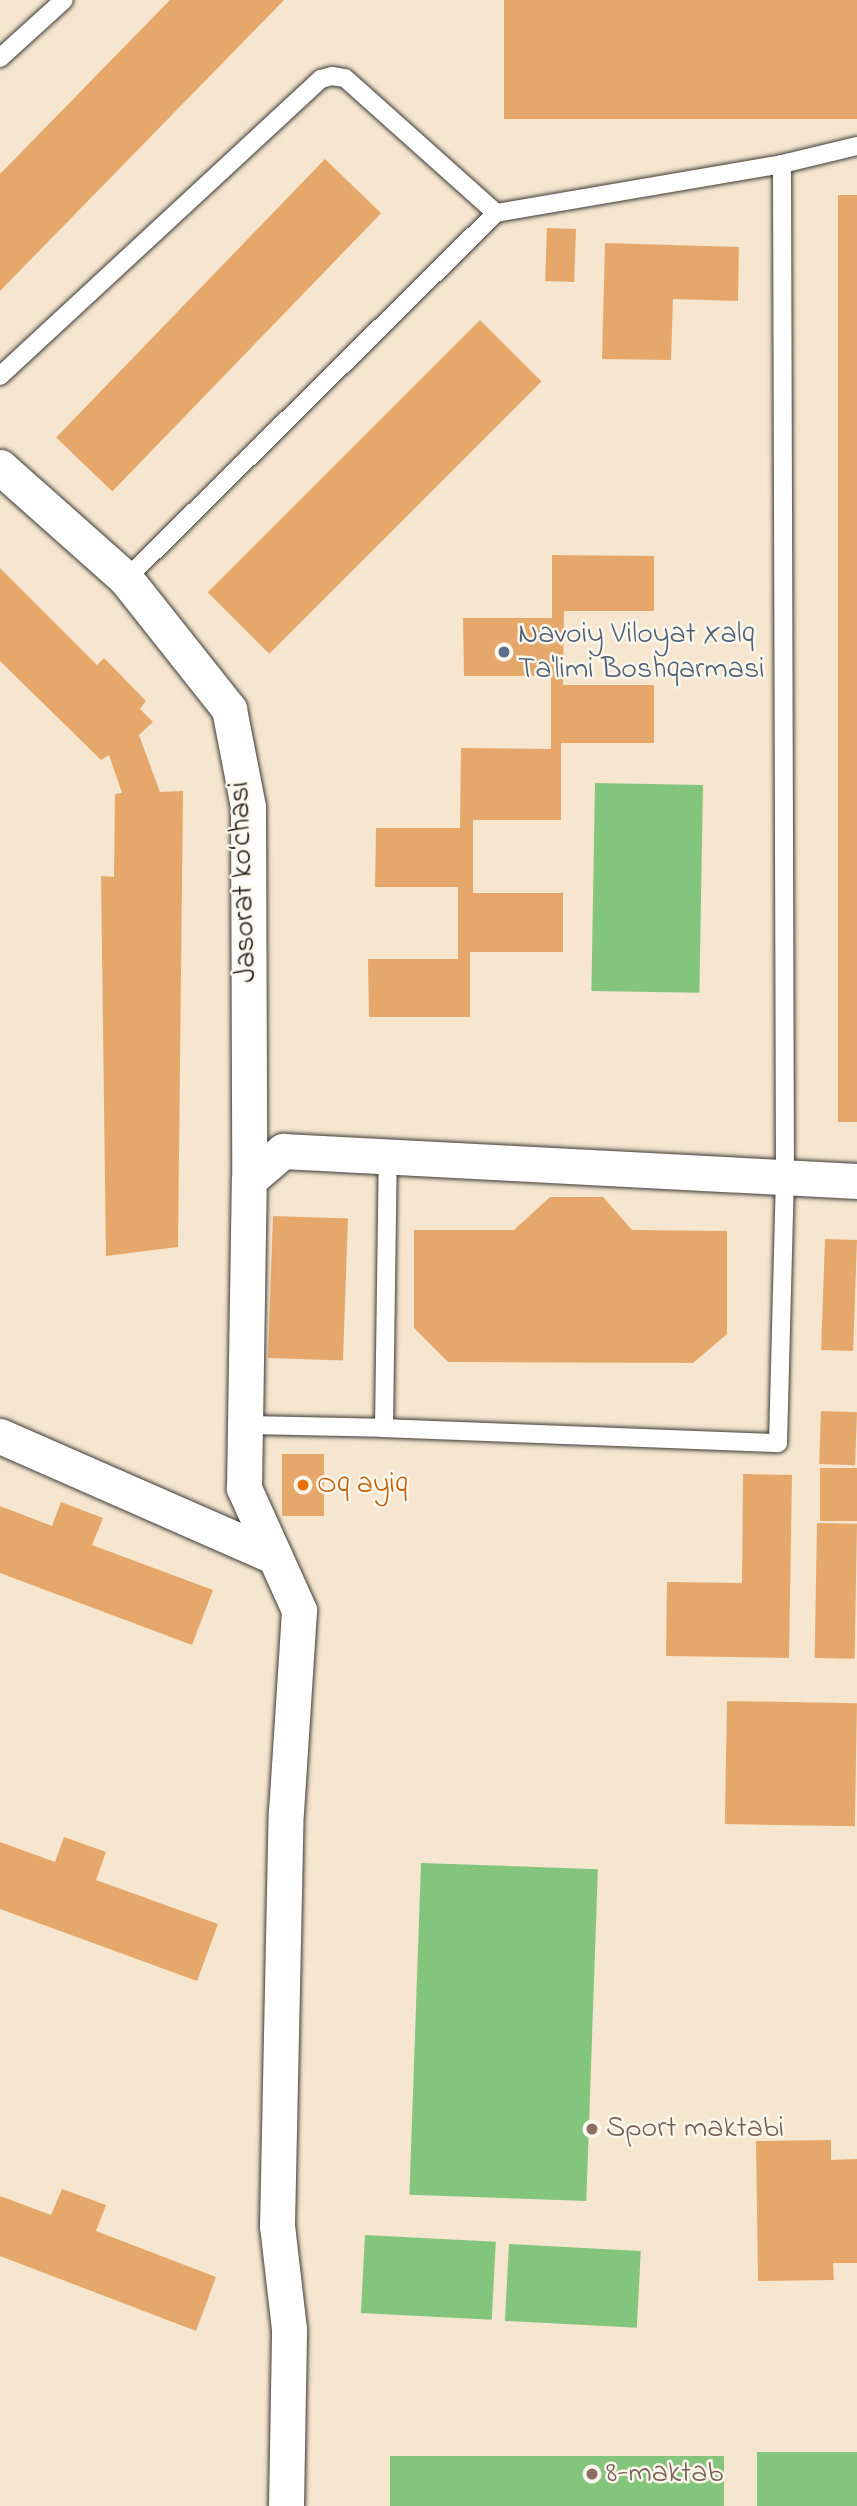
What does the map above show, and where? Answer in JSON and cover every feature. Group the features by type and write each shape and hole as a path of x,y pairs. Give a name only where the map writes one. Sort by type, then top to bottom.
{"street":[{"name":"Jasorat ko‘chasi","path":"0,467 126,579 229,709 248,807 249,1180 244,1488 299,1610 285,1812 276,2226 289,2329 286,2506"},
{"path":"249,1180 283,1151 857,1181"},
{"path":"0,1436 275,1557"}],"lane":[{"path":"0,58 64,0"},
{"path":"0,376 321,79 345,78 496,214"},
{"path":"126,579 496,214 782,164 857,146"},
{"path":"246,1425 778,1443 785,1178 782,164"},
{"path":"384,1428 388,1157"}],"green space":[{"path":"595,783 703,785 699,993 591,991"},
{"path":"421,1863 598,1869 586,2201 409,2195"},
{"path":"365,2235 496,2242 492,2320 361,2313"},
{"path":"509,2244 641,2251 637,2328 505,2321"},
{"path":"757,2452 857,2452 857,2506 757,2506"},
{"path":"390,2456 724,2456 724,2506 390,2506"}],"building":[{"path":"170,0 284,0 0,291 0,174"},
{"path":"504,0 857,0 857,119 504,119"},
{"path":"325,159 381,213 112,492 56,437"},
{"path":"838,195 857,195 857,1122 838,1122"},
{"path":"547,228 576,229 574,282 545,281"},
{"path":"605,243 739,247 738,301 673,299 671,360 602,359"},
{"path":"480,320 542,382 269,654 208,592"},
{"path":"552,555 654,556 654,611 564,611 563,685 654,685 654,743 561,743 561,820 473,820 473,893 563,893 563,952 470,952 470,1017 369,1017 368,959 458,959 458,887 375,887 376,828 460,828 461,748 551,749 551,676 464,676 463,618 552,618"},
{"path":"0,568 97,665 104,658 146,701 140,709 153,722 139,735 160,792 183,791 178,1247 106,1256 101,876 114,877 115,794 122,793 109,755 101,760 0,661"},
{"path":"550,1197 603,1197 632,1230 727,1231 727,1334 693,1363 448,1362 414,1328 414,1230 514,1230"},
{"path":"273,1216 348,1219 343,1361 268,1358"},
{"path":"825,1239 857,1240 853,1351 821,1350"},
{"path":"821,1411 857,1412 855,1465 819,1464"},
{"name":"Oq ayiq","path":"282,1454 324,1454 324,1516 282,1516"},
{"path":"820,1468 857,1468 857,1521 820,1521"},
{"path":"743,1474 792,1475 789,1658 666,1656 667,1582 742,1583"},
{"path":"61,1502 103,1518 92,1545 213,1590 192,1645 0,1573 0,1506 52,1526"},
{"path":"817,1523 857,1524 855,1659 815,1658"},
{"path":"727,1701 857,1703 855,1826 725,1824"},
{"path":"64,1837 106,1852 96,1880 218,1924 197,1981 0,1909 0,1842 55,1862"},
{"path":"831,2140 831,2160 857,2159 857,2263 833,2263 834,2280 758,2281 756,2141"},
{"path":"62,2189 106,2205 96,2231 216,2277 196,2331 0,2256 0,2196 51,2215"}],"place":[{"name":"Navoiy Viloyat Xalq Ta'limi Boshqarmasi","path":"504,652"},
{"name":"Oq ayiq","path":"303,1485"},
{"name":"Sport maktabi","path":"592,2129"},
{"name":"8-maktab","path":"592,2474"}]}
